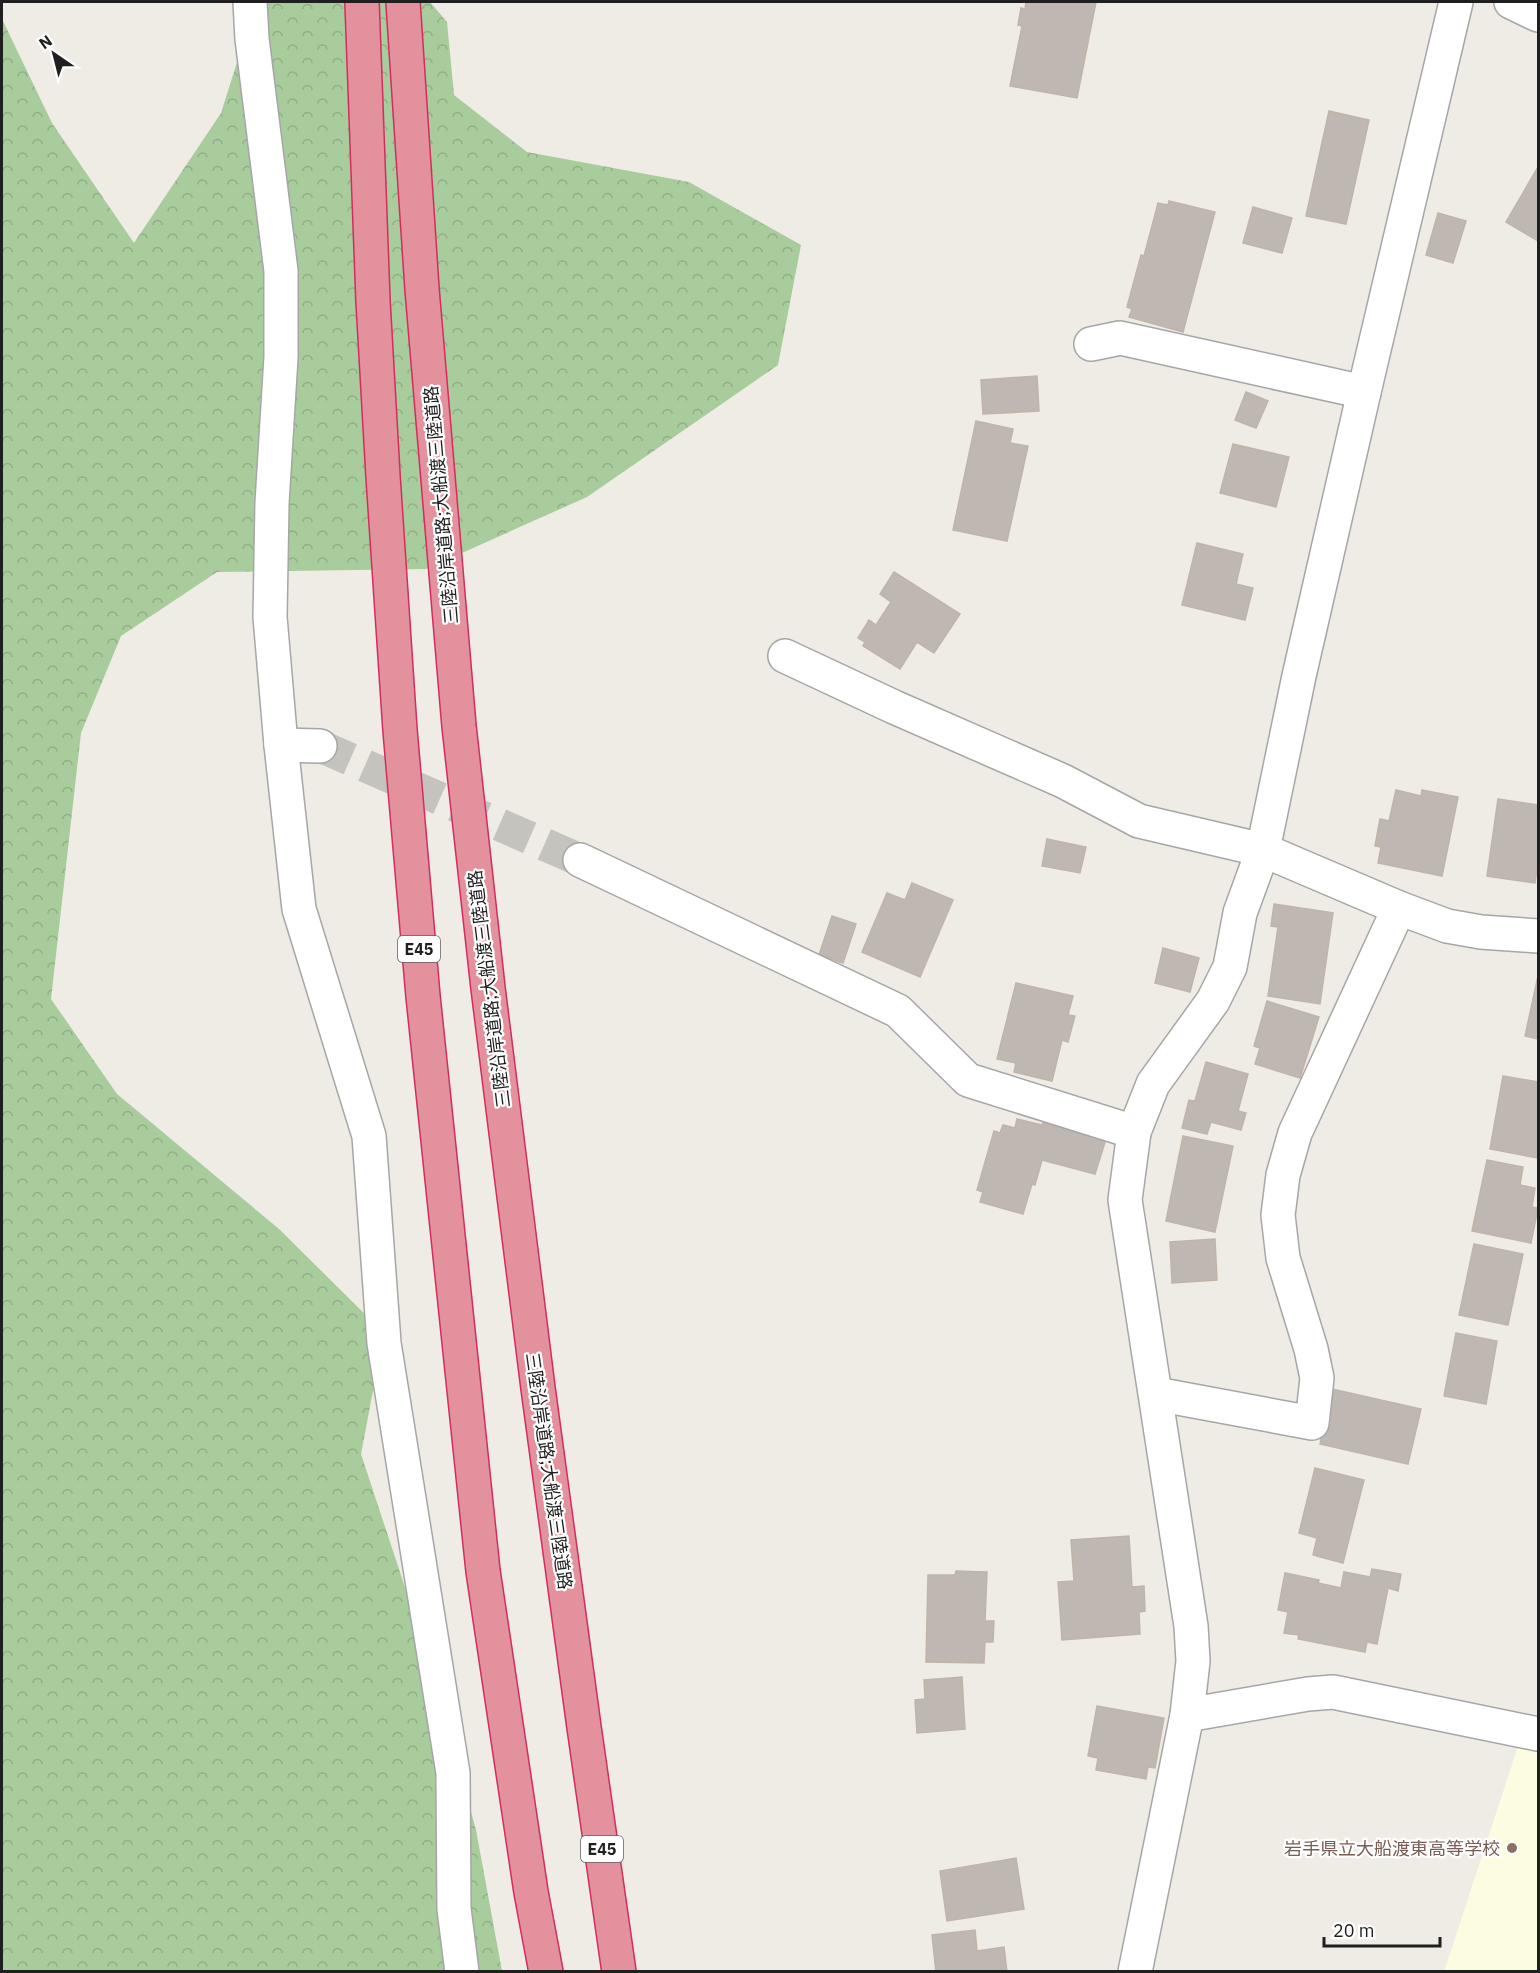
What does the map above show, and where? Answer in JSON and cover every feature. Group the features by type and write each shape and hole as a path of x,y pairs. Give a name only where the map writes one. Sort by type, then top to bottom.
{"highway":[{"name":"E45","path":"362,2 373,301 383,476 400,730 423,996 483,1571 527,1870 546,1971"},
{"name":"三陸沿岸道路;大船渡三陸道路","path":"403,2 422,290 459,726 487,977 540,1399 619,1971"}],"street":[{"path":"250,2 252,39 281,271 281,357 272,503 270,617 281,745 299,909 369,1136 384,1343 453,1773 454,1909 462,1971"},
{"path":"1135,1971 1187,1715 1193,1661 1191,1626 1125,1200 1134,1132 1153,1084 1213,1001 1230,967 1240,913 1263,850 1299,676 1456,2"},
{"path":"1511,2 1539,15"},
{"path":"1091,344 1120,338 1364,392"},
{"path":"785,656 894,707 1063,781 1139,821 1263,850 1447,926 1480,932 1539,936"},
{"path":"281,745 320,746"},
{"path":"580,860 898,1011 968,1080 1134,1132"},
{"path":"1156,1394 1312,1423 1317,1378 1311,1349 1283,1258 1278,1215 1283,1175 1295,1133 1399,908"},
{"path":"1187,1715 1308,1694 1334,1692 1539,1734"}],"shaded area":[{"name":"岩手県立大船渡東高等学校","path":"1526,1722 1538,1724 1538,1971 1444,1972"}],"green space":[{"path":"256,2 430,2 447,22 454,95 527,152 689,182 801,245 778,365 587,497 426,569 217,572 121,636 81,733 51,999 117,1094 279,1229 384,1333 361,1454 427,1654 476,1830 502,1971 2,1971 2,19 52,123 134,243 221,113"}],"building":[{"path":"1026,2 1096,2 1077,98 1010,86 1022,26 1018,25 1021,8 1025,9"},
{"path":"1329,111 1369,120 1346,224 1306,216"},
{"path":"1538,167 1538,241 1506,222"},
{"path":"1169,201 1215,212 1183,332 1129,317 1132,309 1127,307 1158,203 1168,205"},
{"path":"1253,207 1292,218 1282,253 1243,243"},
{"path":"1438,213 1466,221 1453,263 1426,255"},
{"path":"1037,376 1039,411 983,414 981,380"},
{"path":"1246,392 1268,401 1256,428 1235,420"},
{"path":"976,421 1013,429 1010,443 1028,446 1007,541 953,530"},
{"path":"1233,444 1289,457 1276,507 1220,493"},
{"path":"1197,543 1243,554 1236,584 1253,588 1245,620 1182,605"},
{"path":"894,572 960,614 934,653 917,642 900,669 863,646 865,642 858,638 869,620 876,625 891,602 880,594"},
{"path":"1396,790 1421,796 1422,790 1458,797 1442,876 1378,863 1381,847 1375,846 1380,819 1389,821"},
{"path":"1498,799 1538,805 1538,869 1535,883 1487,876"},
{"path":"1047,839 1086,847 1080,873 1042,866"},
{"path":"912,883 953,900 920,977 862,952 887,893 905,900"},
{"path":"1274,904 1333,913 1320,1004 1268,996 1278,927 1271,926"},
{"path":"832,916 856,924 843,963 819,955"},
{"path":"1163,948 1199,958 1190,992 1155,983"},
{"path":"1538,976 1538,1039 1525,1036"},
{"path":"1016,983 1073,996 1068,1015 1075,1016 1068,1042 1062,1040 1052,1081 1014,1072 1016,1063 997,1059"},
{"path":"1267,1001 1319,1017 1300,1078 1255,1064 1260,1048 1254,1046"},
{"path":"1206,1062 1248,1074 1238,1111 1246,1113 1241,1130 1211,1122 1207,1134 1182,1128 1189,1100 1195,1101"},
{"path":"1503,1076 1538,1082 1538,1158 1490,1149"},
{"path":"1017,1119 1042,1125 1044,1121 1106,1139 1095,1174 1042,1160 1023,1214 980,1202 983,1192 977,1190 994,1131 1000,1133 1003,1125 1015,1128"},
{"path":"1183,1136 1233,1146 1215,1232 1166,1221"},
{"path":"1487,1160 1523,1167 1520,1185 1535,1188 1532,1207 1538,1208 1531,1243 1472,1231"},
{"path":"1215,1239 1217,1280 1172,1283 1170,1242"},
{"path":"1474,1244 1523,1254 1508,1325 1459,1315"},
{"path":"1456,1333 1497,1341 1486,1404 1444,1396"},
{"path":"1332,1389 1421,1409 1408,1464 1320,1444"},
{"path":"1315,1468 1364,1480 1343,1563 1313,1555 1317,1538 1299,1533"},
{"path":"1129,1536 1132,1587 1144,1586 1145,1611 1139,1612 1140,1634 1062,1640 1058,1582 1074,1581 1071,1540"},
{"path":"1372,1569 1401,1574 1398,1591 1388,1588 1377,1644 1367,1642 1365,1652 1298,1639 1299,1635 1284,1633 1288,1612 1278,1610 1285,1573 1319,1580 1318,1583 1341,1588 1344,1572 1370,1577"},
{"path":"956,1571 987,1572 985,1621 994,1621 993,1642 985,1642 984,1663 926,1662 928,1575 955,1575"},
{"path":"962,1677 965,1729 917,1733 915,1700 925,1699 924,1680"},
{"path":"1097,1706 1164,1718 1155,1768 1148,1767 1146,1779 1096,1770 1098,1758 1088,1756"},
{"path":"1016,1858 1024,1909 947,1921 940,1871"},
{"path":"975,1930 977,1951 1004,1947 1007,1972 936,1972 932,1935"}],"tunnel":[{"path":"320,746 580,860"}],"place":[{"name":"岩手県立大船渡東高等学校","path":"1512,1848"}]}
